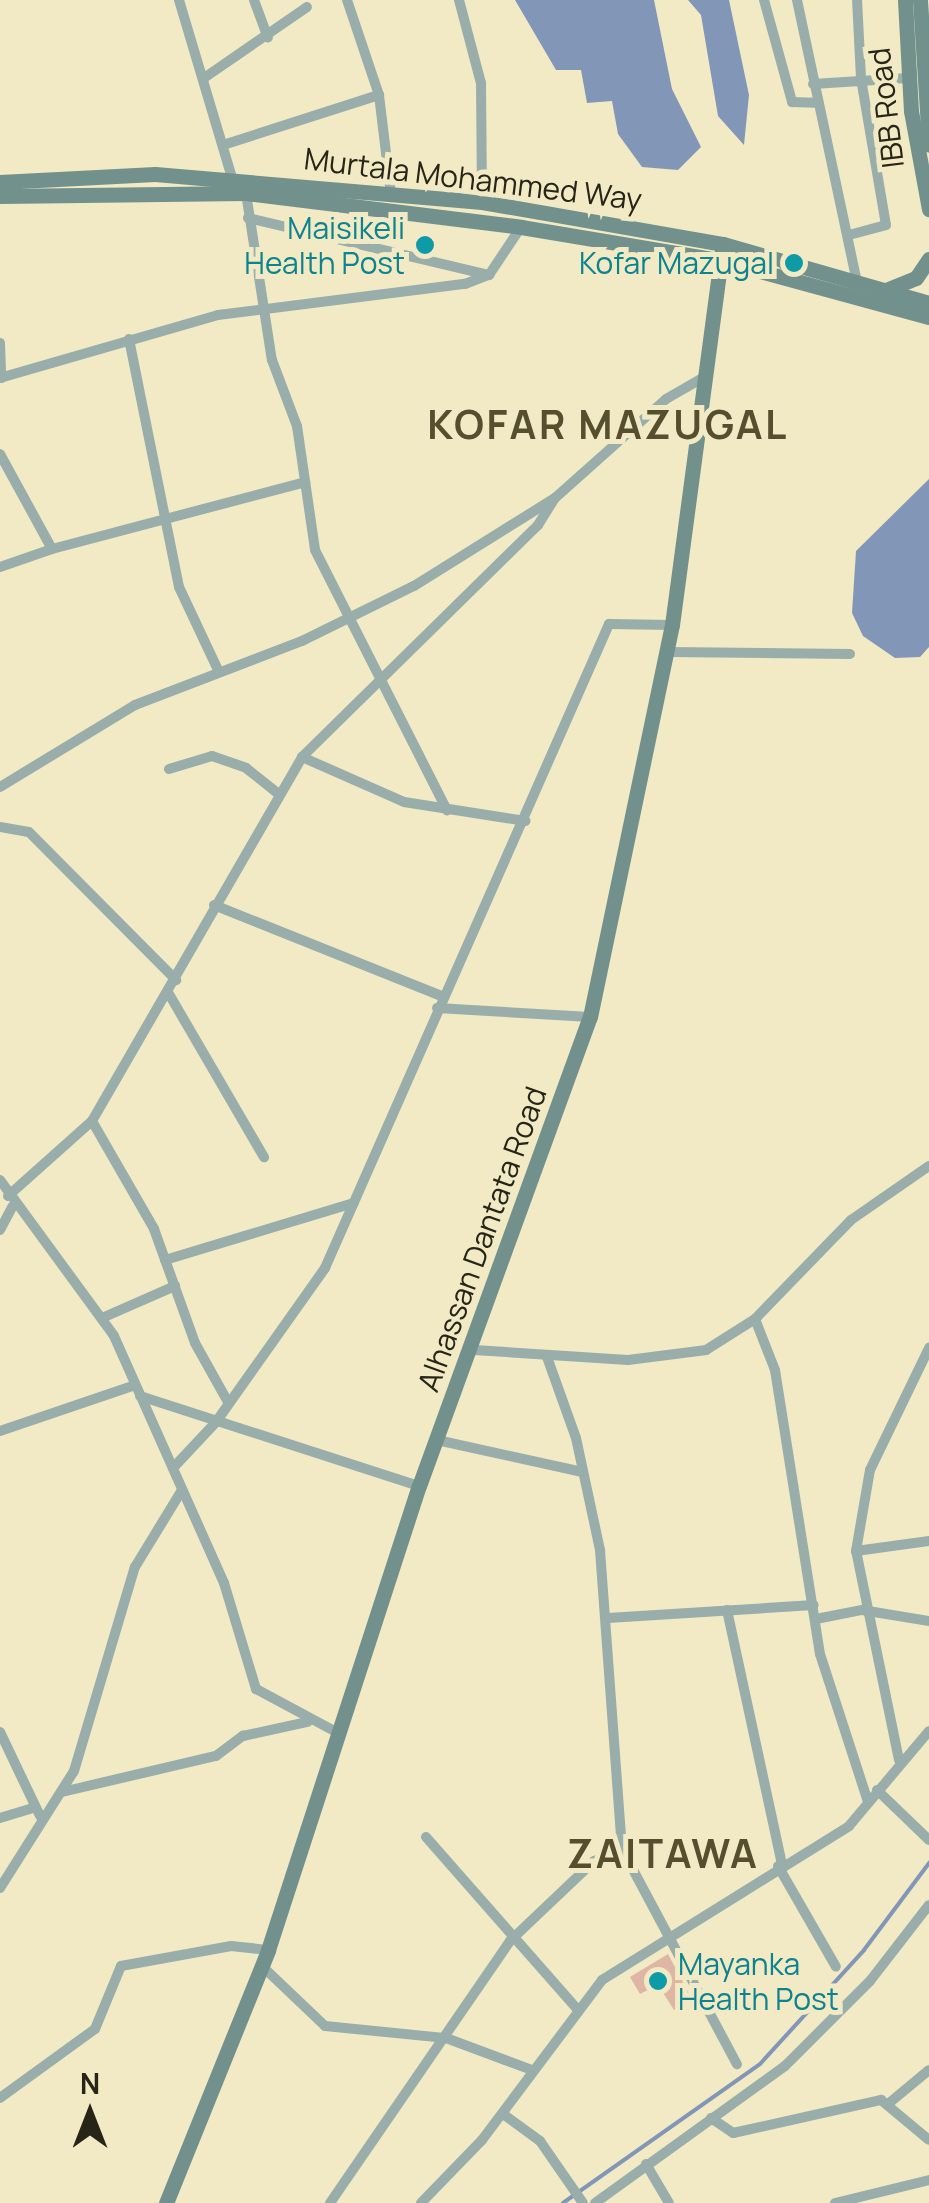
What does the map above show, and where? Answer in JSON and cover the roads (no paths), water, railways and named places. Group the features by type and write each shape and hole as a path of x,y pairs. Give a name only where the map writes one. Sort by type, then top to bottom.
{"main road":[{"name":"IBB Road","path":"904,0 908,78 929,209"},
{"name":"IBB Road","path":"920,0 929,144"},
{"name":"Murtala Mohammed Way","path":"0,182 232,178 482,202 857,282 929,303"},
{"name":"Murtala Mohammed Way","path":"0,196 246,193 721,252 929,317"},
{"name":"Alhassan Dantata Road","path":"166,2203 265,1958 418,1486 474,1350 590,1018 672,625 721,252"},
{"path":"885,290 916,278 929,259"}],"street":[{"path":"179,0 232,178"},
{"path":"254,0 268,38"},
{"path":"347,0 379,95 392,194"},
{"path":"459,0 481,83 482,202"},
{"path":"764,0 792,102 815,103"},
{"path":"797,0 815,103 857,282"},
{"path":"849,236 886,225 860,78 857,0"},
{"path":"204,78 268,38 307,7"},
{"path":"813,84 860,78 908,78"},
{"path":"223,145 379,95"},
{"path":"246,193 262,310 305,482 315,550 378,684 447,810"},
{"path":"248,218 489,275"},
{"path":"0,343 1,378 129,339 262,310 431,291 489,275 521,227"},
{"path":"129,339 178,586 219,672"},
{"path":"0,1230 11,1201 92,1121 169,994 214,906 302,756 378,684 555,498 666,400 706,376"},
{"path":"0,454 52,549"},
{"path":"0,567 52,549 165,525 305,482"},
{"path":"0,787 134,705 348,620 555,498"},
{"path":"173,1468 216,1422 325,1268 442,996 526,821 609,624 672,625"},
{"path":"667,652 850,654"},
{"path":"169,769 212,756 246,768 280,795"},
{"path":"302,756 404,802 526,821"},
{"path":"0,827 29,832 176,980"},
{"path":"214,906 442,996"},
{"path":"169,994 264,1157"},
{"path":"437,1008 590,1018"},
{"path":"92,1121 165,1260 228,1402"},
{"path":"474,1350 547,1357 690,1355 755,1319 852,1220 929,1166"},
{"path":"0,1180 11,1201 102,1318 224,1583 256,1689 308,1722 340,1734"},
{"path":"165,1260 354,1204"},
{"path":"102,1318 174,1286"},
{"path":"755,1319 775,1370 816,1619 868,1802"},
{"path":"899,1760 862,1610 856,1551 870,1470 929,1348"},
{"path":"547,1357 583,1472 608,1618 622,1849 665,1937 736,2064"},
{"path":"0,1431 138,1391 216,1422 418,1486"},
{"path":"437,1440 583,1472"},
{"path":"62,1792 84,1745 135,1566 182,1490"},
{"path":"856,1551 929,1541"},
{"path":"608,1618 814,1605"},
{"path":"727,1610 780,1865 836,1967"},
{"path":"816,1619 862,1610 929,1620"},
{"path":"0,1888 37,1812 62,1792 216,1756 243,1736 308,1722"},
{"path":"422,2203 503,2114 602,1980 780,1865 839,1832 868,1802 899,1760 929,1731"},
{"path":"0,1732 37,1812"},
{"path":"877,1790 929,1840"},
{"path":"0,1818 37,1812"},
{"path":"426,1836 510,1940 577,2009"},
{"path":"330,2203 510,1940 594,1861 622,1849"},
{"path":"503,2114 540,2141 572,2188 587,2202 785,2066 870,1981 929,1905"},
{"path":"0,2098 95,2028 121,1966 232,1946 265,1958 325,2026 446,2038 532,2070"},
{"path":"711,2118 733,2132 888,2104 929,2070"},
{"path":"888,2104 929,2140"},
{"path":"646,2164 669,2203"},
{"path":"836,2203 879,2200 929,2180"}],"water":[{"path":"515,0 654,0 672,89 701,147 678,170 642,167 618,134 612,101 587,103 581,70 556,70"},
{"path":"688,0 729,0 749,95 744,145 718,116 701,15"},
{"path":"929,479 929,647 920,657 895,658 863,636 852,613 856,551"}],"waterway":[{"path":"563,2203 760,2064 864,1950 929,1863"}],"place":[{"name":"Maisikeli Health Post","path":"425,245"},
{"name":"Kofar Mazugal","path":"794,263"},
{"name":"Mayanka Health Post","path":"658,1981"}],"district":[{"name":"KOFAR MAZUGAL","path":"608,424"},
{"name":"ZAITAWA","path":"663,1853"}]}
